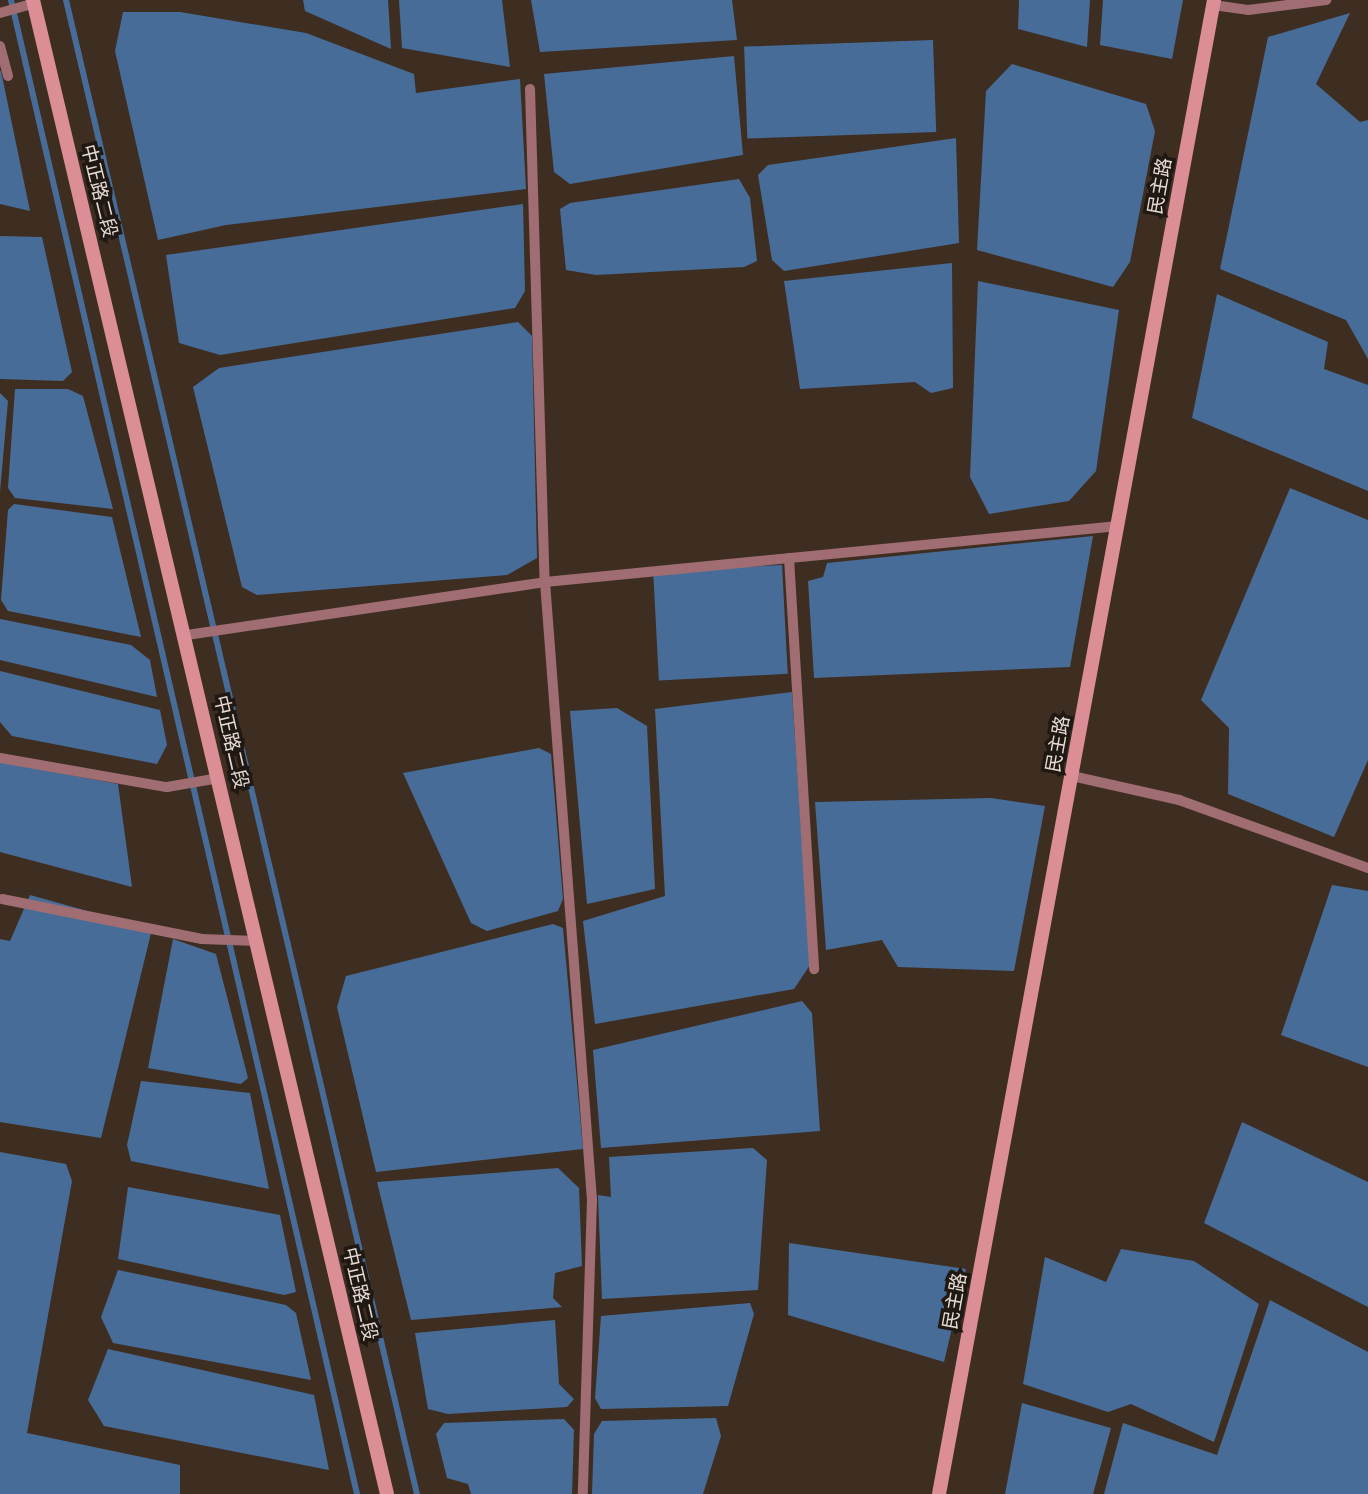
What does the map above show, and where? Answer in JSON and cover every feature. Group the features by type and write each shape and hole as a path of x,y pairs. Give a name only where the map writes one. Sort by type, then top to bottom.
{"main road":[{"name":"中正路二段","path":"33,2 187,635 256,941 387,1494"},
{"name":"民主路","path":"939,1494 1214,2"}],"lane":[{"path":"1214,2 1248,10 1326,0"},
{"path":"0,13 33,2"},
{"path":"0,46 8,76"},
{"path":"530,89 545,582 592,1200 583,1494"},
{"path":"187,635 545,582 1118,526"},
{"path":"789,558 814,969"},
{"path":"0,758 167,787 219,778"},
{"path":"1072,776 1178,800 1368,868"},
{"path":"2,899 202,939 256,941"}],"water":[{"path":"303,0 388,0 391,49 305,11"},
{"path":"399,0 502,0 510,67 402,48"},
{"path":"531,0 732,0 737,40 540,52"},
{"path":"1019,0 1090,0 1087,47 1018,29"},
{"path":"1103,0 1183,0 1172,59 1100,45"},
{"path":"123,12 180,12 306,33 414,74 416,93 520,79 526,189 226,225 158,240 115,51"},
{"path":"1350,13 1316,84 1360,122 1368,120 1368,359 1346,320 1220,269 1268,37"},
{"path":"933,40 936,132 747,139 744,47"},
{"path":"734,56 743,155 570,184 554,172 544,74"},
{"path":"1012,64 1146,104 1155,131 1130,262 1113,287 977,250 986,91"},
{"path":"1,71 30,211 0,204"},
{"path":"956,138 959,243 784,271 772,260 758,175 768,165"},
{"path":"739,179 750,198 757,261 744,267 596,275 566,270 560,209 570,203"},
{"path":"523,204 525,291 515,308 220,355 179,343 166,255"},
{"path":"0,236 42,237 72,372 63,381 0,379"},
{"path":"952,263 953,388 931,393 915,382 800,389 784,281"},
{"path":"978,281 1119,310 1096,471 1069,501 989,514 970,477"},
{"path":"1217,294 1328,342 1324,369 1368,385 1368,491 1192,418"},
{"path":"518,322 532,336 537,558 507,575 257,595 242,587 193,387 219,368"},
{"path":"15,389 68,389 83,396 113,509 15,498 8,488"},
{"path":"0,393 8,401 0,492"},
{"path":"1290,488 1368,520 1368,760 1334,837 1228,794 1229,728 1201,700"},
{"path":"14,504 112,517 141,637 8,611 1,600 8,510"},
{"path":"1093,536 1070,667 814,678 808,581 823,577 827,563"},
{"path":"782,565 788,674 659,681 653,572"},
{"path":"0,619 131,645 150,660 157,697 0,660"},
{"path":"0,671 160,710 167,745 157,764 12,736 0,722"},
{"path":"792,692 810,965 794,989 595,1024 583,921 665,896 655,709"},
{"path":"617,708 647,726 655,889 587,904 570,711"},
{"path":"539,748 551,754 563,899 558,911 487,931 471,923 403,773"},
{"path":"0,762 118,784 132,887 0,852"},
{"path":"991,798 1045,806 1014,971 898,967 882,940 826,950 815,802"},
{"path":"1332,885 1368,891 1368,1067 1281,1035"},
{"path":"30,895 152,929 101,1138 0,1122 0,939 10,941"},
{"path":"553,924 563,928 583,1149 376,1172 337,1007 346,976"},
{"path":"173,939 216,954 248,1078 241,1084 148,1068"},
{"path":"802,1001 812,1013 820,1131 601,1148 593,1050"},
{"path":"141,1081 250,1093 269,1189 131,1161 127,1145"},
{"path":"1242,1122 1368,1182 1368,1307 1204,1223"},
{"path":"753,1148 767,1160 758,1290 602,1299 598,1195 611,1197 609,1157"},
{"path":"0,1152 66,1164 72,1181 27,1433 180,1465 180,1494 0,1494"},
{"path":"558,1168 579,1188 582,1266 555,1273 553,1298 562,1307 411,1320 377,1182"},
{"path":"128,1187 280,1215 296,1292 284,1295 118,1259"},
{"path":"789,1243 966,1269 944,1362 788,1315"},
{"path":"1121,1249 1194,1261 1259,1304 1214,1442 1131,1404 1108,1412 1023,1384 1045,1257 1106,1282"},
{"path":"118,1270 286,1305 296,1313 311,1380 113,1343 101,1317"},
{"path":"1270,1300 1368,1352 1368,1494 1104,1494 1123,1423 1217,1455"},
{"path":"750,1303 754,1314 728,1406 601,1409 595,1398 601,1316"},
{"path":"555,1320 559,1384 574,1399 567,1407 448,1414 428,1409 415,1333"},
{"path":"108,1349 314,1395 329,1470 104,1426 88,1400"},
{"path":"1022,1403 1111,1428 1093,1494 1005,1494"},
{"path":"716,1418 721,1436 703,1494 592,1494 594,1434 602,1421"},
{"path":"564,1419 574,1430 572,1494 471,1494 468,1484 447,1478 436,1434 444,1423"}],"waterway":[{"path":"11,0 357,1494"},
{"path":"66,0 417,1494"}]}
